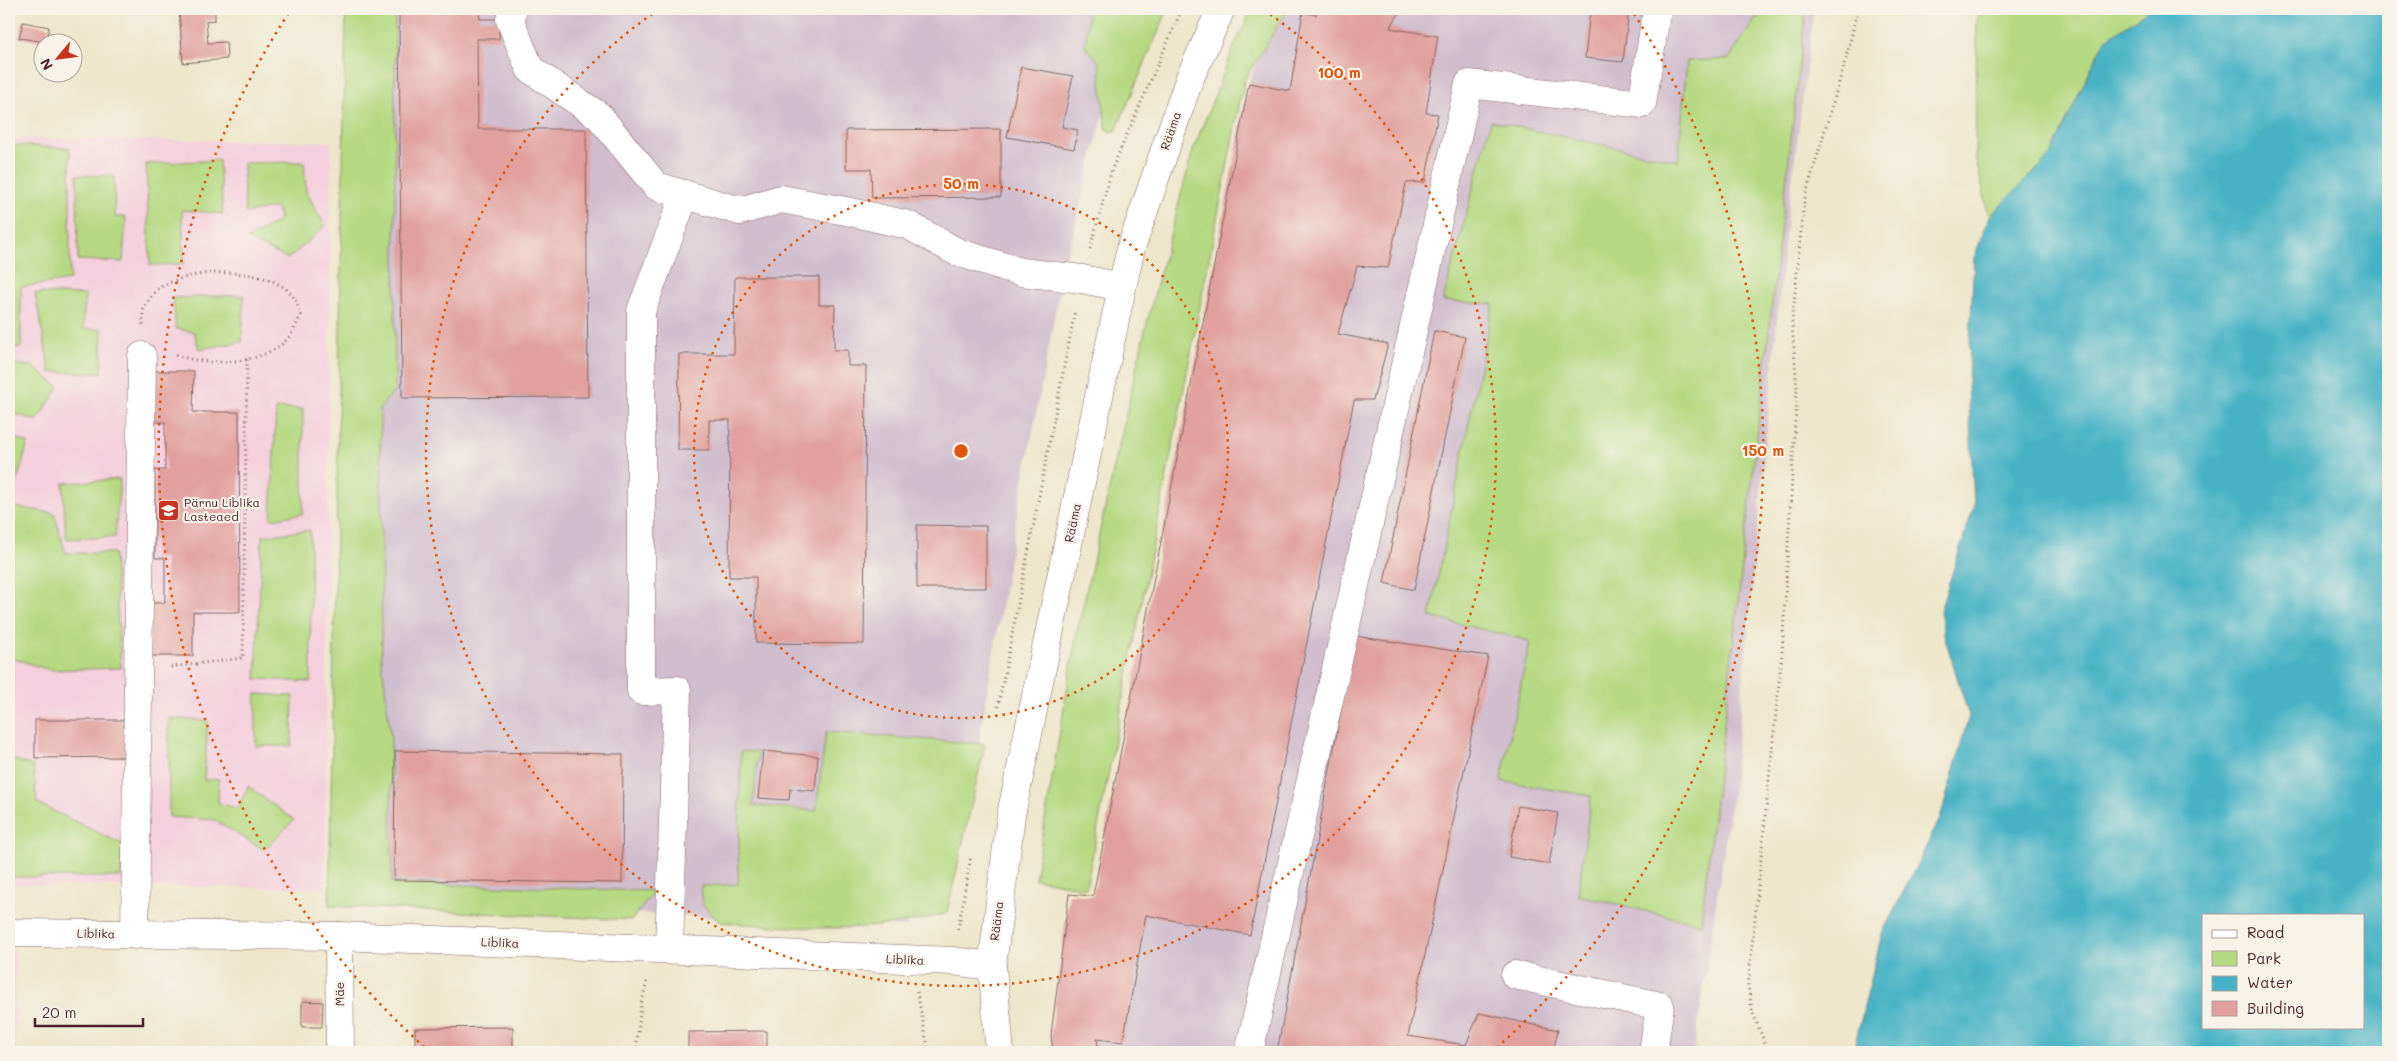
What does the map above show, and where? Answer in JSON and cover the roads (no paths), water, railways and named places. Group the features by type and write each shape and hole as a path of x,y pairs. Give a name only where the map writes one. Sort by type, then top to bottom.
{"street":[{"path":"513,9 510,20 530,69 599,116 656,186 740,211 781,199 851,212 908,225 957,252 1021,272 1082,279 1122,287"},
{"name":"Rääma","path":"1000,1052 992,966 1011,815 1122,287 1131,248 1189,80 1221,9"},
{"path":"1248,1052 1469,84 1642,104 1657,9"},
{"path":"662,950 677,690 641,691 641,311 685,194"},
{"path":"135,935 138,670 154,353"},
{"name":"Liblika","path":"9,933 339,936 911,960 992,966"},
{"name":"Mäe","path":"339,936 340,1052"},
{"path":"1515,975 1660,1006 1653,1052"}],"water":[{"path":"2150,9 2388,9 2388,1052 1853,1052 1882,934 1940,819 1969,716 1945,638 1940,611 1974,506 1968,382 1974,258 1989,217 2050,156 2104,41"}],"place":[{"name":"Pärnu Liblika Lasteaed","path":"168,510"}]}
